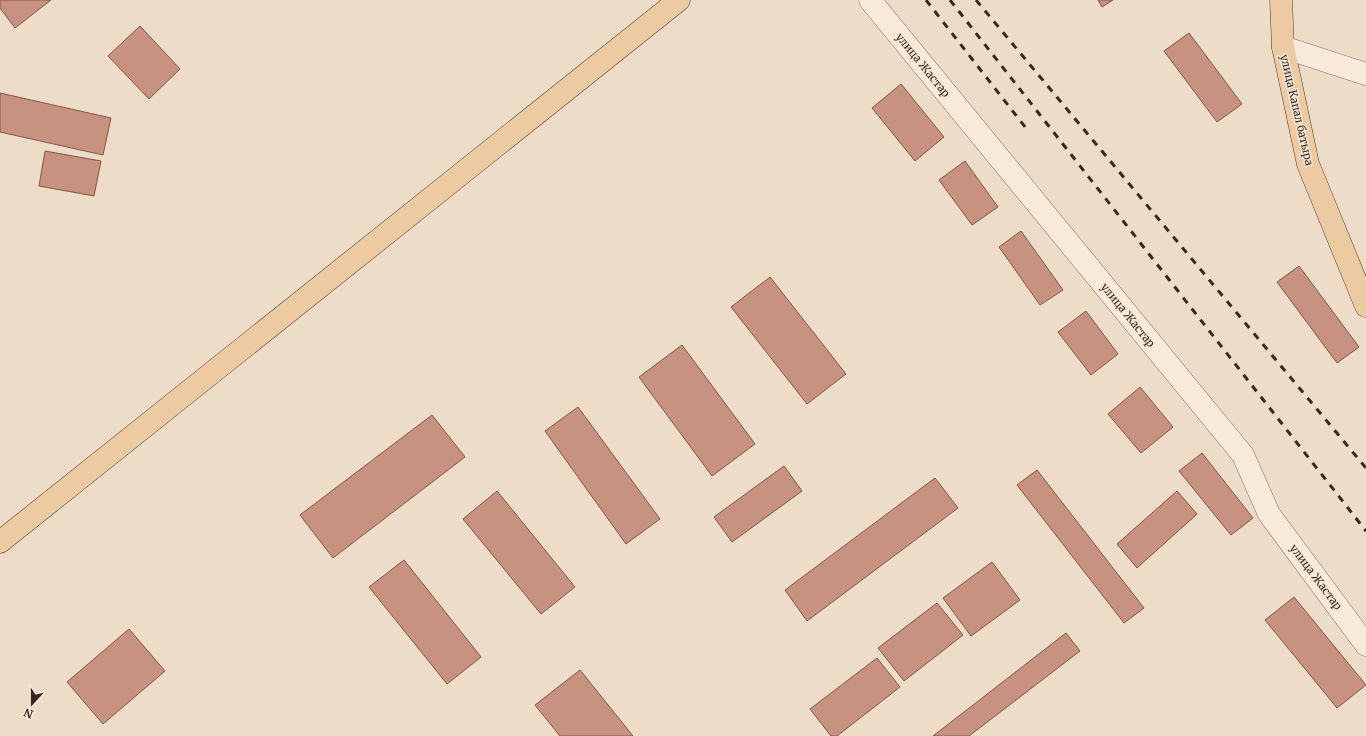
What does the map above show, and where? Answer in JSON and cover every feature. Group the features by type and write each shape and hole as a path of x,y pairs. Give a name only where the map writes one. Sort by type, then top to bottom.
{"main road":[{"path":"0,542 679,0"},
{"name":"улица Капал батыра","path":"1281,0 1283,47 1308,164 1366,306"}],"street":[{"name":"улица Жастар","path":"870,0 1243,456 1269,514 1366,645"},
{"path":"1283,47 1366,74"}],"building":[{"path":"0,0 51,0 15,28 0,8"},
{"path":"1098,0 1113,0 1102,7"},
{"path":"140,26 180,69 149,99 108,56"},
{"path":"1189,33 1242,104 1217,122 1164,51"},
{"path":"901,84 944,137 915,161 872,108"},
{"path":"0,93 111,118 103,155 0,132"},
{"path":"45,151 101,161 94,196 39,186"},
{"path":"965,161 998,207 972,225 939,180"},
{"path":"1021,231 1063,290 1040,305 999,247"},
{"path":"1299,266 1359,347 1337,363 1277,282"},
{"path":"770,277 846,374 807,404 731,307"},
{"path":"1086,311 1118,354 1091,375 1058,332"},
{"path":"682,345 755,444 712,476 639,377"},
{"path":"1140,387 1173,427 1141,453 1108,414"},
{"path":"578,407 660,519 626,544 545,431"},
{"path":"432,415 465,457 333,558 300,515"},
{"path":"1202,453 1253,518 1231,535 1179,471"},
{"path":"784,466 802,491 732,542 714,517"},
{"path":"1037,470 1144,608 1124,623 1017,485"},
{"path":"935,478 958,508 807,621 785,590"},
{"path":"497,491 575,587 541,614 463,519"},
{"path":"1177,491 1197,514 1137,568 1117,544"},
{"path":"404,560 481,657 447,684 369,587"},
{"path":"992,562 1020,600 971,636 943,598"},
{"path":"1294,597 1366,685 1337,708 1265,620"},
{"path":"937,603 963,635 904,681 878,648"},
{"path":"129,629 165,671 103,724 67,682"},
{"path":"1066,633 1080,651 969,736 933,736"},
{"path":"877,658 900,687 837,736 831,736 810,709"},
{"path":"580,670 633,736 560,736 535,705"}],"railway":[{"path":"926,0 1029,132"},
{"path":"950,0 1366,531"},
{"path":"976,0 1366,468"}]}
